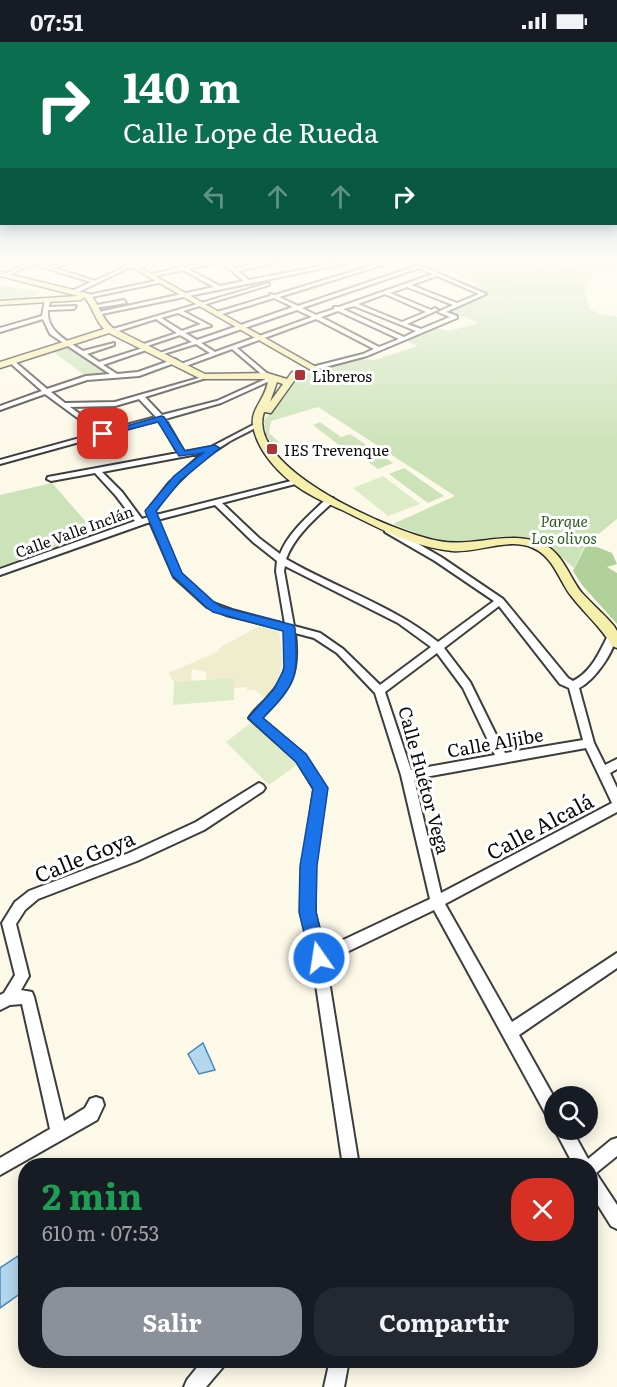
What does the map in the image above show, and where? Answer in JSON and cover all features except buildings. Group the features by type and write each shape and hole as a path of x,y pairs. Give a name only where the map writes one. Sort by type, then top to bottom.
{"street":[{"path":"0,330 22,324"},
{"path":"48,324 52,333 116,376"},
{"path":"104,324 204,377"},
{"path":"0,365 66,342 135,324"},
{"path":"167,324 215,354"},
{"path":"99,364 204,324 221,333"},
{"path":"238,324 314,368"},
{"path":"159,355 249,324"},
{"path":"284,324 290,327"},
{"path":"0,408 86,378 139,374 215,354 299,324"},
{"path":"328,324 378,349"},
{"path":"372,324 402,338"},
{"path":"402,324 420,331"},
{"path":"63,405 115,404 204,377 270,377 298,373 365,356 438,324"},
{"path":"83,353 112,344"},
{"path":"233,347 270,377 287,382"},
{"path":"11,361 45,391 103,434"},
{"path":"146,520 178,478 215,448 257,425 282,394 287,382 298,373"},
{"path":"0,462 219,402 270,377"},
{"path":"270,377 273,387 269,399 256,418 268,450 279,465 296,481 438,559 500,601 564,681 573,686 589,743 617,800"},
{"path":"140,396 161,418 182,454"},
{"path":"51,479 215,448"},
{"name":"Calle Huétor Vega","path":"96,470 146,520 177,575 210,605 218,610 317,635 340,651 379,691 407,775 438,902 544,1094"},
{"name":"Calle Valle Inclán","path":"0,572 146,520 296,481"},
{"path":"330,500 308,521 280,559 289,628 291,669 279,693 254,718 301,758 320,788 309,866 308,912 319,958 350,1158"},
{"path":"216,501 280,559 341,592 401,619 437,648 455,667 467,687 502,758"},
{"path":"385,528 420,541 456,548"},
{"path":"438,559 441,551 506,540 530,543 544,549 559,563 576,593 615,639 585,682 573,686"},
{"path":"379,691 500,601"},
{"name":"Calle Aljibe","path":"407,775 589,743"},
{"path":"602,772 617,764"},
{"name":"Calle Goya","path":"5,1000 22,976 9,923 20,906 34,896 133,857 200,826 258,788"},
{"name":"Calle Alcalá","path":"319,958 438,902 617,806"},
{"path":"510,1032 617,960"},
{"path":"5,1000 27,997 59,1132"},
{"path":"0,1167 91,1114 96,1105"},
{"path":"569,1140 579,1158"},
{"path":"598,1161 617,1146"},
{"path":"598,1190 617,1220"},
{"path":"194,1387 209,1368"},
{"path":"334,1387 338,1368"}],"shaded area":[{"path":"260,626 279,630 283,662 276,687 266,699 255,690 247,690 247,687 234,688 233,678 206,680 206,672 192,669 191,681 174,682 168,673 217,652 222,646"}],"green space":[{"name":"Parque Los olivos","path":"476,324 617,324 617,519 585,545 574,568 548,546 533,540 506,536 455,542 434,540 393,524 455,496 318,407 271,421 269,433 279,442 273,446 266,434 264,420 285,397 295,377 361,359 374,360 418,346 405,340 434,328 449,331"},
{"path":"63,344 108,375 87,377 48,348"},
{"path":"320,422 341,437 350,434 393,463 378,469 360,456 344,449 313,425"},
{"path":"404,468 444,496 428,503 389,474"},
{"path":"383,476 420,504 388,516 353,488"},
{"path":"52,483 95,532 0,570 0,495"},
{"path":"587,543 612,553 617,564 607,567 617,573 617,624 582,585 573,571"},
{"path":"234,678 234,700 173,705 174,682"},
{"path":"252,722 298,764 269,785 226,742"}],"water":[{"path":"203,1043 215,1070 199,1074 188,1054"},
{"path":"18,1256 18,1295 0,1308 0,1268"}],"place":[{"name":"Libreros","path":"300,375"},
{"name":"IES Trevenque","path":"272,449"}],"route":[{"path":"103,434 161,418 182,454 215,448 178,478 158,500 151,511 152,518 177,575 210,605 218,610 289,628 291,669 279,693 254,718 301,758 320,788 309,866 308,912 319,958"}]}
